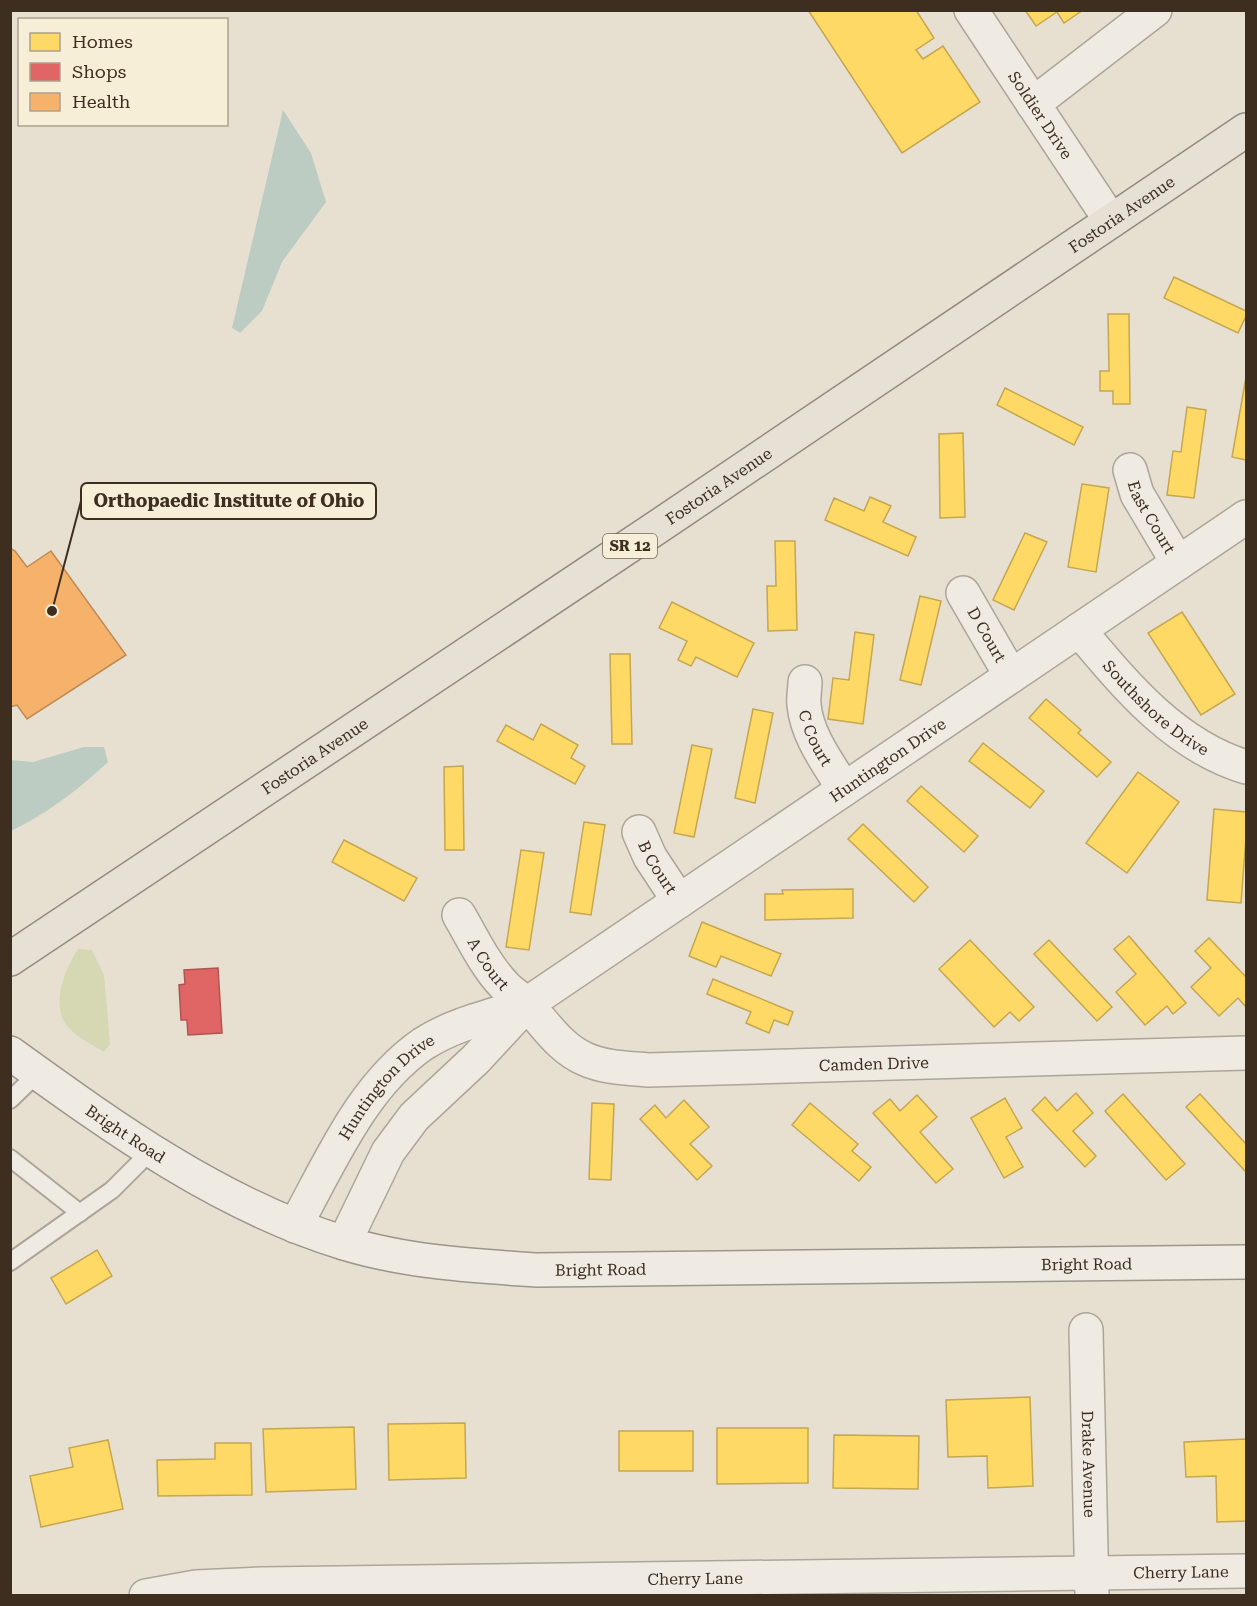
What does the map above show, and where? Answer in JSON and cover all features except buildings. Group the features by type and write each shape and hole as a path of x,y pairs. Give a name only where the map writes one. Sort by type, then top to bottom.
{"main road":[{"name":"Fostoria Avenue","path":"10,959 636,542 1246,130"}],"street":[{"name":"Soldier Drive","path":"971,10 1111,221"},
{"path":"1033,104 1155,10"},
{"name":"East Court","path":"1130,470 1137,494 1178,563"},
{"name":"Huntington Drive","path":"344,1243 388,1152 414,1117 476,1059 527,1004 1246,517"},
{"name":"D Court","path":"963,593 1011,676"},
{"name":"Southshore Drive","path":"1079,630 1123,682 1162,721 1198,745 1246,767"},
{"name":"C Court","path":"805,682 804,704 808,725 817,745 844,789"},
{"name":"B Court","path":"639,832 650,857 679,901"},
{"name":"A Court","path":"459,915 489,968 505,987 527,1004"},
{"name":"Huntington Drive","path":"295,1226 351,1125 391,1072 424,1044 462,1024 527,1004"},
{"name":"Camden Drive","path":"527,1004 545,1028 566,1048 585,1059 605,1065 648,1070 1246,1053"},
{"name":"Bright Road","path":"10,1053 150,1151 247,1205 295,1226 344,1243 381,1252 466,1265 537,1270 1246,1262"},
{"name":"Drake Avenue","path":"1086,1330 1092,1584"},
{"name":"Cherry Lane","path":"146,1596 196,1587 262,1584 471,1588 1092,1584 1246,1571"}],"lane":[{"path":"10,1100 38,1073"},
{"path":"10,1262 112,1190 150,1151"},
{"path":"10,1158 80,1213"}],"green space":[{"path":"78,949 92,950 104,975 110,1044 104,1052 73,1032 63,1020 60,1010 64,978"}],"shaded area":[{"path":"283,110 311,153 326,202 282,262 262,311 240,333 232,328"},
{"path":"84,747 104,747 108,762 62,800 11,831 11,760 33,762"}],"place":[{"name":"Orthopaedic Institute of Ohio","path":"52,611"}]}
